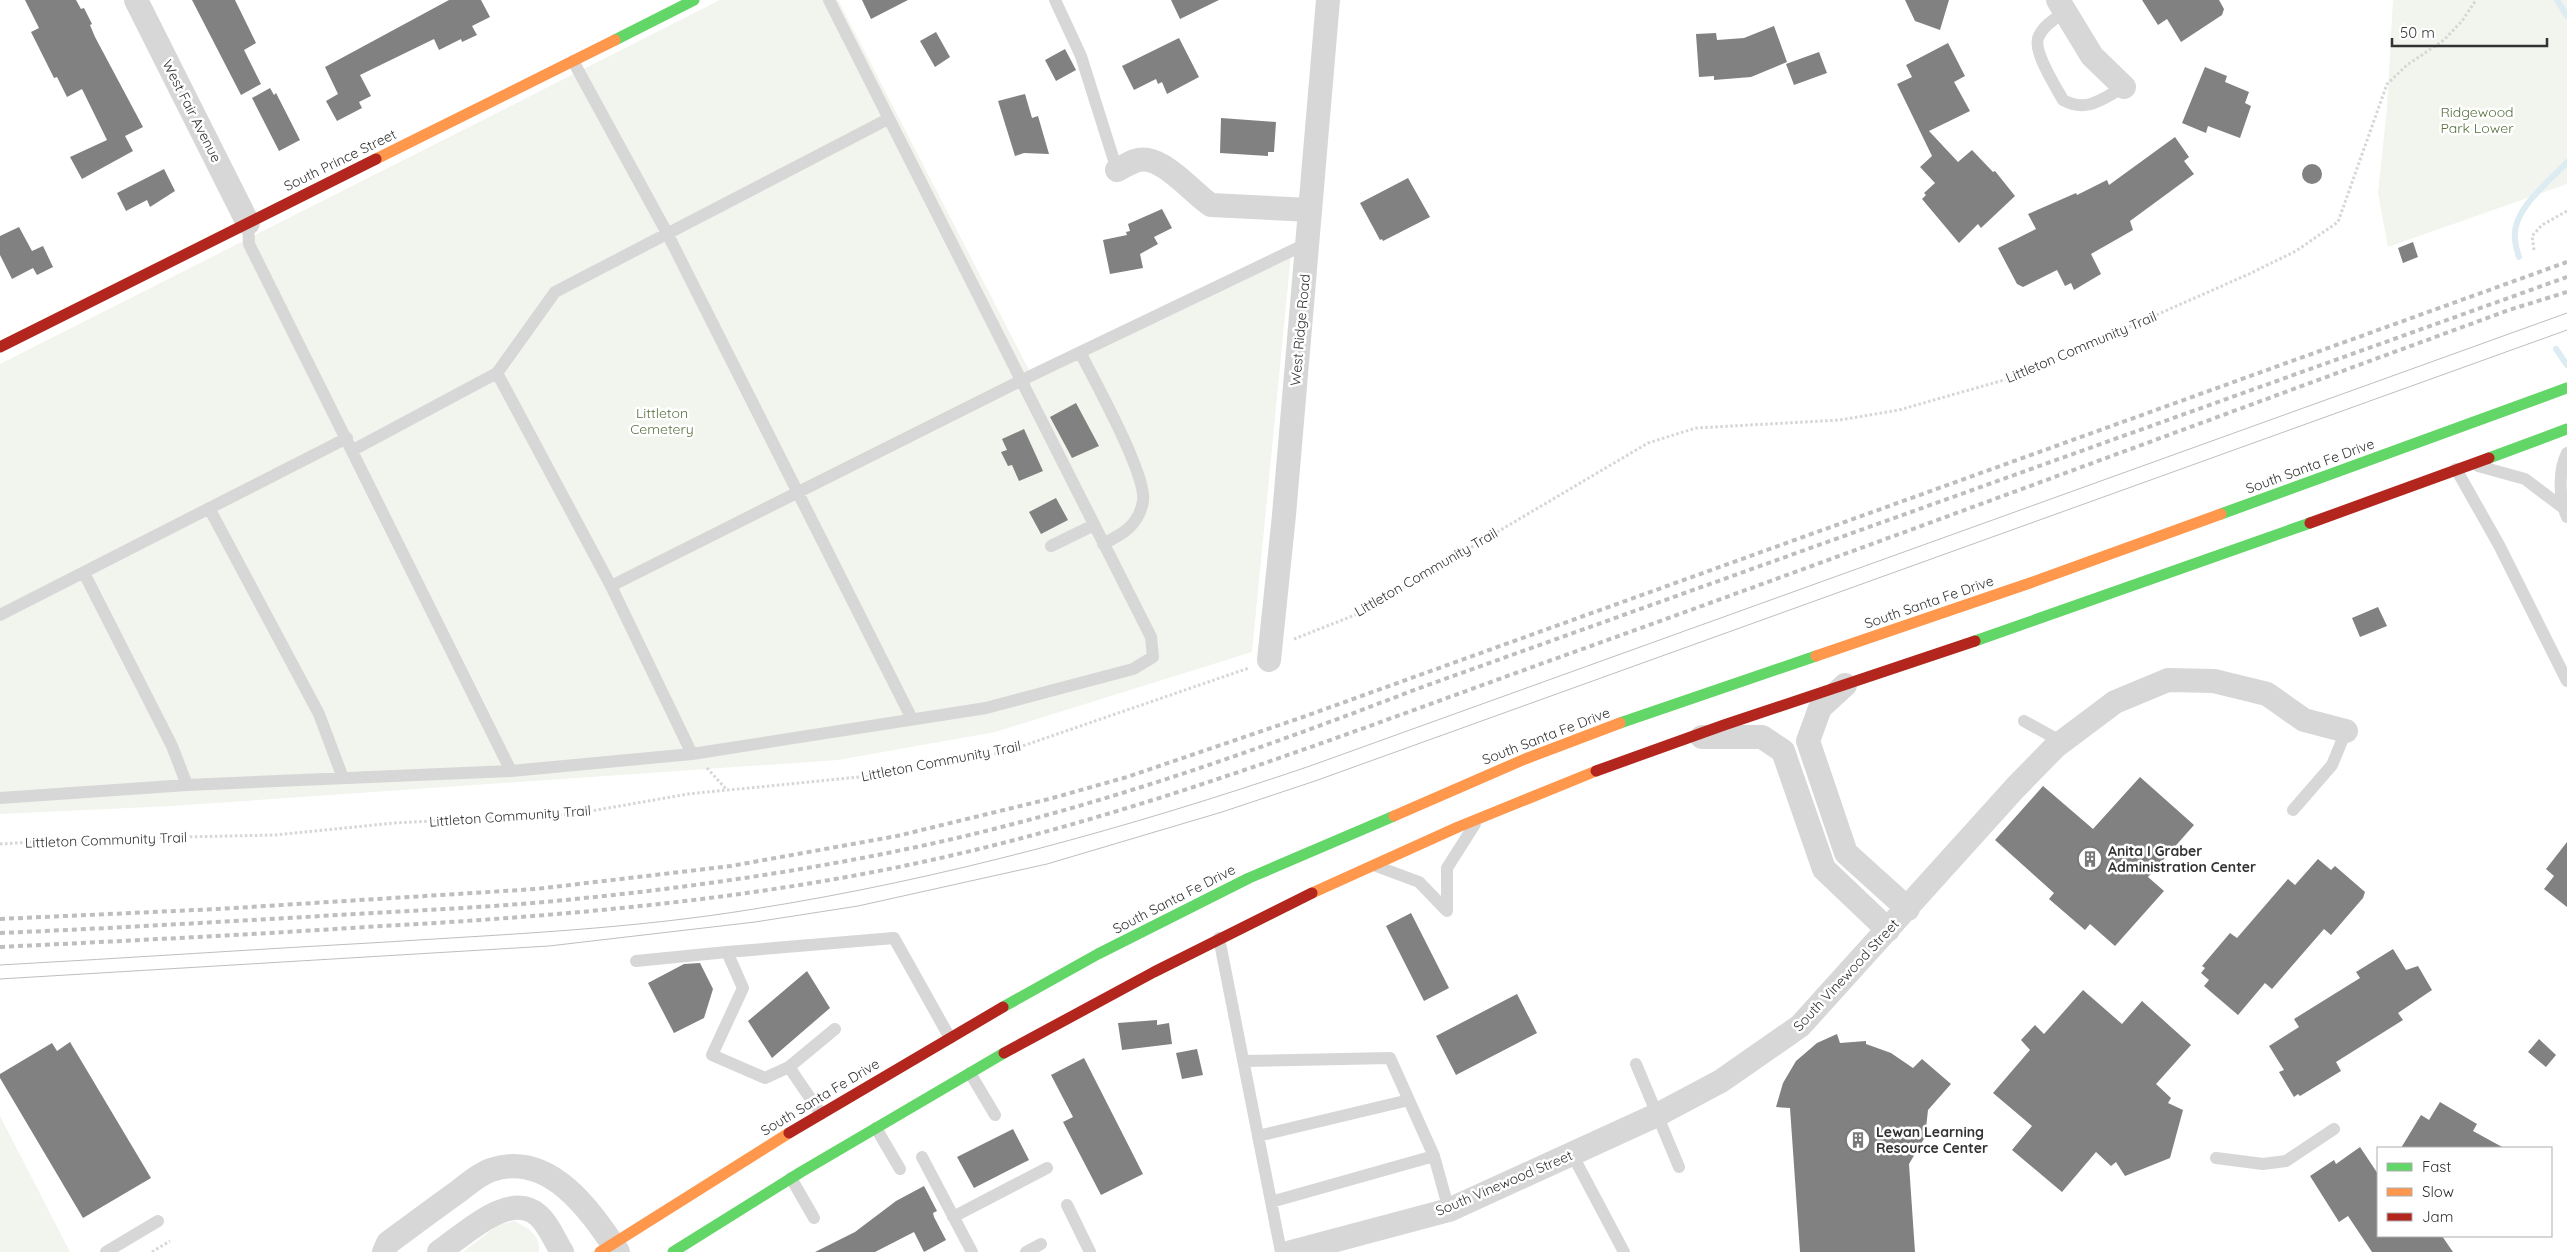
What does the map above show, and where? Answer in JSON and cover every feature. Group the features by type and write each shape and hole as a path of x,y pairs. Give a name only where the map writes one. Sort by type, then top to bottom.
{"main road":[{"name":"South Prince Street","path":"0,347 694,0"},
{"name":"South Santa Fe Drive","path":"610,1249 820,1114 950,1038 1098,954 1250,878 1525,759 1620,723 2186,527 2567,388"},
{"path":"673,1252 791,1178 970,1073 1117,990 1219,938 1371,865 1539,794 1692,737 2042,618 2567,429"}],"street":[{"name":"West Fair Avenue","path":"136,0 248,222"},
{"name":"West Ridge Road","path":"1269,660 1308,243 1328,0"},
{"path":"2061,6 2092,56 2124,88"},
{"path":"1117,170 1136,160 1147,159 1167,168 1187,184 1199,197 1211,204 1310,210"},
{"name":"South Vinewood Street","path":"1291,1252 1449,1210 1659,1114 1721,1081 1800,1026 1908,909 2015,788 2062,742 2115,702 2168,680 2214,681 2267,694 2304,720 2346,731"},
{"path":"1846,684 1820,708 1808,741 1846,854 1908,909"},
{"path":"1692,737 1762,737 1783,751 1824,869 1888,930"},
{"path":"384,1252 388,1243 474,1180 490,1171 524,1166 542,1172 562,1183 610,1249"},
{"path":"439,1252 496,1212 512,1206 528,1208 540,1217 562,1252"}],"lane":[{"path":"0,798 187,785 511,771 692,754 986,708 1133,669 1152,657 1151,637 829,0"},
{"path":"1055,0 1081,56 1117,170"},
{"path":"2061,6 2037,38 2038,51 2063,100 2082,107 2124,88"},
{"path":"573,61 666,233 912,719"},
{"path":"353,450 497,373 555,292 888,119"},
{"path":"248,222 249,244 511,771"},
{"path":"611,586 1020,381 1308,243"},
{"path":"1080,352 1139,473 1143,499 1137,516 1126,533 1103,544"},
{"path":"497,373 611,586 692,754"},
{"path":"0,615 347,438"},
{"path":"2565,512 2562,464 2567,453"},
{"path":"2471,464 2525,479 2565,512"},
{"path":"2456,469 2500,545 2567,681"},
{"path":"209,508 319,714 343,778"},
{"path":"1051,546 1094,525"},
{"path":"84,573 172,746 187,785"},
{"path":"2024,721 2062,742"},
{"path":"2293,810 2332,765 2346,731"},
{"path":"1371,865 1419,882 1447,912 1447,868 1478,820"},
{"path":"636,961 894,938 950,1038"},
{"path":"1219,938 1281,1252"},
{"path":"727,952 742,988 712,1055 765,1078 789,1067 834,1029"},
{"path":"1243,1061 1390,1058 1434,1156 1449,1210"},
{"path":"1636,1064 1659,1114 1679,1166"},
{"path":"789,1067 820,1114"},
{"path":"970,1073 994,1115"},
{"path":"1258,1136 1409,1100"},
{"path":"876,1128 900,1169"},
{"path":"2216,1158 2263,1164 2286,1161 2334,1129"},
{"path":"1572,1154 1624,1252"},
{"path":"1271,1202 1434,1156"},
{"path":"922,1157 972,1252"},
{"path":"953,1217 1048,1168"},
{"path":"791,1178 814,1218"},
{"path":"1067,1205 1090,1252"},
{"path":"106,1252 158,1221"},
{"path":"1026,1252 1041,1244"}],"path":[{"name":"Littleton Community Trail","path":"0,844 84,839 276,835 393,823 574,814 688,794 879,775 1005,752 1158,701 1269,660 1293,640 1360,613 1648,443 1696,428 1840,420 1900,410 2018,376 2296,251 2338,222 2387,84 2407,64 2444,40 2462,21 2476,0"},
{"path":"2534,250 2532,236 2542,225 2567,211"},
{"path":"692,754 727,790"},
{"path":"152,1252 170,1241"}],"green space":[{"name":"Littleton Cemetery","path":"720,0 838,0 1029,370 1292,244 1252,652 995,732 838,760 171,806 0,814 0,364"},
{"name":"Ridgewood Park Lower","path":"2393,0 2567,0 2567,184 2388,247 2378,193 2387,108"},
{"path":"0,1116 70,1252 0,1252"},
{"path":"514,1221 532,1232 538,1241 539,1252 463,1252 498,1225"}],"building":[{"path":"25,0 76,0 81,9 84,8 92,24 90,25 95,37 143,127 125,136 133,151 82,179 70,157 107,140 82,89 67,97 57,77 54,78 31,32 39,28"},
{"path":"192,0 235,0 256,43 244,50 261,84 241,95"},
{"path":"449,0 481,0 490,17 472,26 477,35 462,42 461,39 439,50 434,39 360,75 371,96 359,102 362,108 337,121 326,101 338,94 325,67"},
{"path":"862,0 908,0 871,19"},
{"path":"1171,0 1219,0 1180,19"},
{"path":"1905,0 1949,0 1940,30 1915,21"},
{"path":"2142,0 2219,0 2224,9 2222,15 2181,42 2167,19 2158,25"},
{"path":"1774,26 1787,62 1751,77 1714,80 1714,76 1699,77 1696,34 1716,33 1717,40 1744,38"},
{"path":"936,32 950,57 935,67 920,41"},
{"path":"1179,38 1199,77 1167,94 1162,82 1158,84 1156,79 1134,90 1122,66"},
{"path":"1948,43 1965,76 1954,82 1970,111 1929,131 1958,162 1972,150 1993,172 1995,171 2015,196 1981,228 1978,224 1959,243 1922,199 1926,195 1924,193 1935,183 1920,167 1932,156 1897,84 1912,77 1906,65"},
{"path":"1065,49 1076,70 1056,81 1045,60"},
{"path":"1819,52 1827,73 1794,85 1786,64"},
{"path":"2205,67 2227,76 2225,82 2249,92 2245,103 2251,106 2240,138 2208,126 2206,133 2182,123"},
{"path":"270,88 274,95 276,93 300,140 279,151 252,98"},
{"path":"1025,94 1032,118 1038,116 1049,154 1024,153 1015,156 998,101"},
{"path":"1221,118 1276,122 1274,152 1268,152 1268,156 1220,153"},
{"path":"2175,137 2189,157 2184,161 2194,174 2130,221 2133,230 2091,254 2101,274 2074,290 2071,283 2065,286 2057,270 2023,287 2017,284 1998,248 2036,229 2028,214 2076,193 2077,195 2107,180 2109,185"},
{"path":"2312,164 2319,167 2322,174 2319,181 2312,184 2305,181 2302,174 2305,167"},
{"path":"164,169 175,191 150,207 147,200 126,211 117,193"},
{"path":"1408,178 1430,217 1383,241 1382,239 1380,240 1360,203"},
{"path":"1162,209 1172,228 1154,237 1158,244 1140,254 1143,268 1110,274 1103,240 1127,235 1126,232 1130,231 1128,224"},
{"path":"19,227 32,251 43,246 53,267 37,275 33,268 12,279 0,255 0,236"},
{"path":"2413,242 2418,257 2403,263 2398,248"},
{"path":"1076,403 1099,446 1072,458 1050,417"},
{"path":"1024,429 1043,471 1019,481 1012,465 1008,466 1001,452 1007,450 1002,439"},
{"path":"1056,498 1068,520 1041,534 1029,512"},
{"path":"2378,607 2387,626 2360,637 2352,618"},
{"name":"Anita I Graber Administration Center","path":"2140,777 2194,825 2148,877 2164,891 2115,946 2090,924 2085,930 2049,899 2054,893 1995,840 2043,786 2093,829"},
{"path":"2567,842 2567,907 2544,889 2554,876 2546,869"},
{"path":"2318,859 2331,870 2335,866 2365,892 2363,898 2331,935 2324,929 2272,989 2265,983 2238,1015 2204,986 2209,980 2201,973 2205,968 2202,966 2230,933 2237,938 2288,879 2295,885"},
{"path":"1411,913 1449,988 1424,1001 1386,926"},
{"path":"2393,949 2406,970 2418,966 2432,990 2398,1013 2403,1020 2336,1062 2341,1071 2300,1096 2298,1094 2294,1097 2279,1072 2284,1070 2269,1046 2299,1027 2294,1019 2360,978 2356,972"},
{"path":"700,963 713,989 704,1018 674,1033 648,983 684,964"},
{"path":"807,971 830,1008 772,1058 748,1021"},
{"path":"2083,990 2122,1024 2142,1001 2191,1045 2156,1084 2171,1098 2168,1103 2183,1110 2170,1158 2125,1176 2116,1162 2111,1166 2096,1152 2062,1192 2012,1150 2032,1126 1993,1093 2030,1050 2021,1040 2035,1025 2044,1034"},
{"path":"1517,994 1537,1033 1456,1075 1436,1036"},
{"path":"1157,1020 1157,1025 1169,1023 1172,1044 1122,1050 1118,1023"},
{"name":"Lewan Learning Resource Center","path":"1837,1034 1840,1043 1866,1041 1866,1044 1891,1053 1913,1068 1922,1059 1951,1084 1928,1110 1925,1137 1909,1164 1915,1252 1800,1252 1790,1108 1776,1107 1783,1083 1796,1061 1817,1043"},
{"path":"2539,1039 2556,1055 2546,1067 2528,1052"},
{"path":"70,1042 151,1178 83,1218 0,1078 0,1074 52,1043 57,1051"},
{"path":"1197,1049 1203,1075 1182,1079 1176,1053"},
{"path":"1084,1058 1143,1174 1101,1195 1063,1122 1073,1117 1051,1075"},
{"path":"2440,1102 2477,1124 2473,1131 2502,1147 2402,1147 2421,1115 2429,1120"},
{"path":"1013,1129 1029,1160 974,1188 957,1157"},
{"path":"2360,1147 2377,1172 2377,1237 2443,1237 2453,1252 2372,1252 2348,1216 2339,1222 2310,1176 2334,1160 2336,1164"},
{"path":"924,1186 937,1211 933,1213 934,1217 946,1240 924,1252 914,1232 875,1252 815,1252 855,1232 896,1201"}],"waterway":[{"path":"2557,0 2567,16"},
{"path":"2519,257 2515,234 2519,217 2530,200 2567,162"},
{"path":"2556,349 2567,365"}],"tram line":[{"path":"0,965 525,933 617,926 708,916 825,897 895,883 1035,850 1242,789 1310,766 2567,313"},
{"path":"0,979 549,946 755,922 858,906 1047,864 1222,812 1315,781 2567,330"}],"railway":[{"path":"0,919 218,909 536,889 731,866 897,836 1049,799 1127,777 1303,717 2567,262"},
{"path":"0,933 460,908 607,896 734,880 818,866 902,850 1033,819 1162,781 1289,737 1414,690 2567,277"},
{"path":"0,947 435,923 641,906 709,898 845,877 913,864 994,845 1155,799 1313,746 2509,310 2567,292"}],"traffic: fast":[{"path":"615,40 694,0"},
{"path":"2221,514 2567,388"},
{"path":"2489,458 2567,429"},
{"path":"1975,641 2310,523"},
{"path":"1620,723 1816,656"},
{"path":"1003,1007 1098,954 1249,878 1394,816"},
{"path":"673,1252 801,1172 1004,1053"}],"traffic: slow":[{"path":"376,159 615,40"},
{"path":"1816,656 2030,583 2221,514"},
{"path":"1394,816 1525,759 1620,723"},
{"path":"1312,893 1458,827 1596,771"},
{"path":"600,1252 789,1133"}],"traffic: jam":[{"path":"0,347 376,159"},
{"path":"2310,523 2489,458"},
{"path":"1596,771 1724,725 1975,641"},
{"path":"1004,1053 1154,972 1312,893"},
{"path":"789,1133 1003,1007"}],"place":[{"name":"Anita I Graber Administration Center","path":"2090,859"},
{"name":"Lewan Learning Resource Center","path":"1858,1140"}]}
